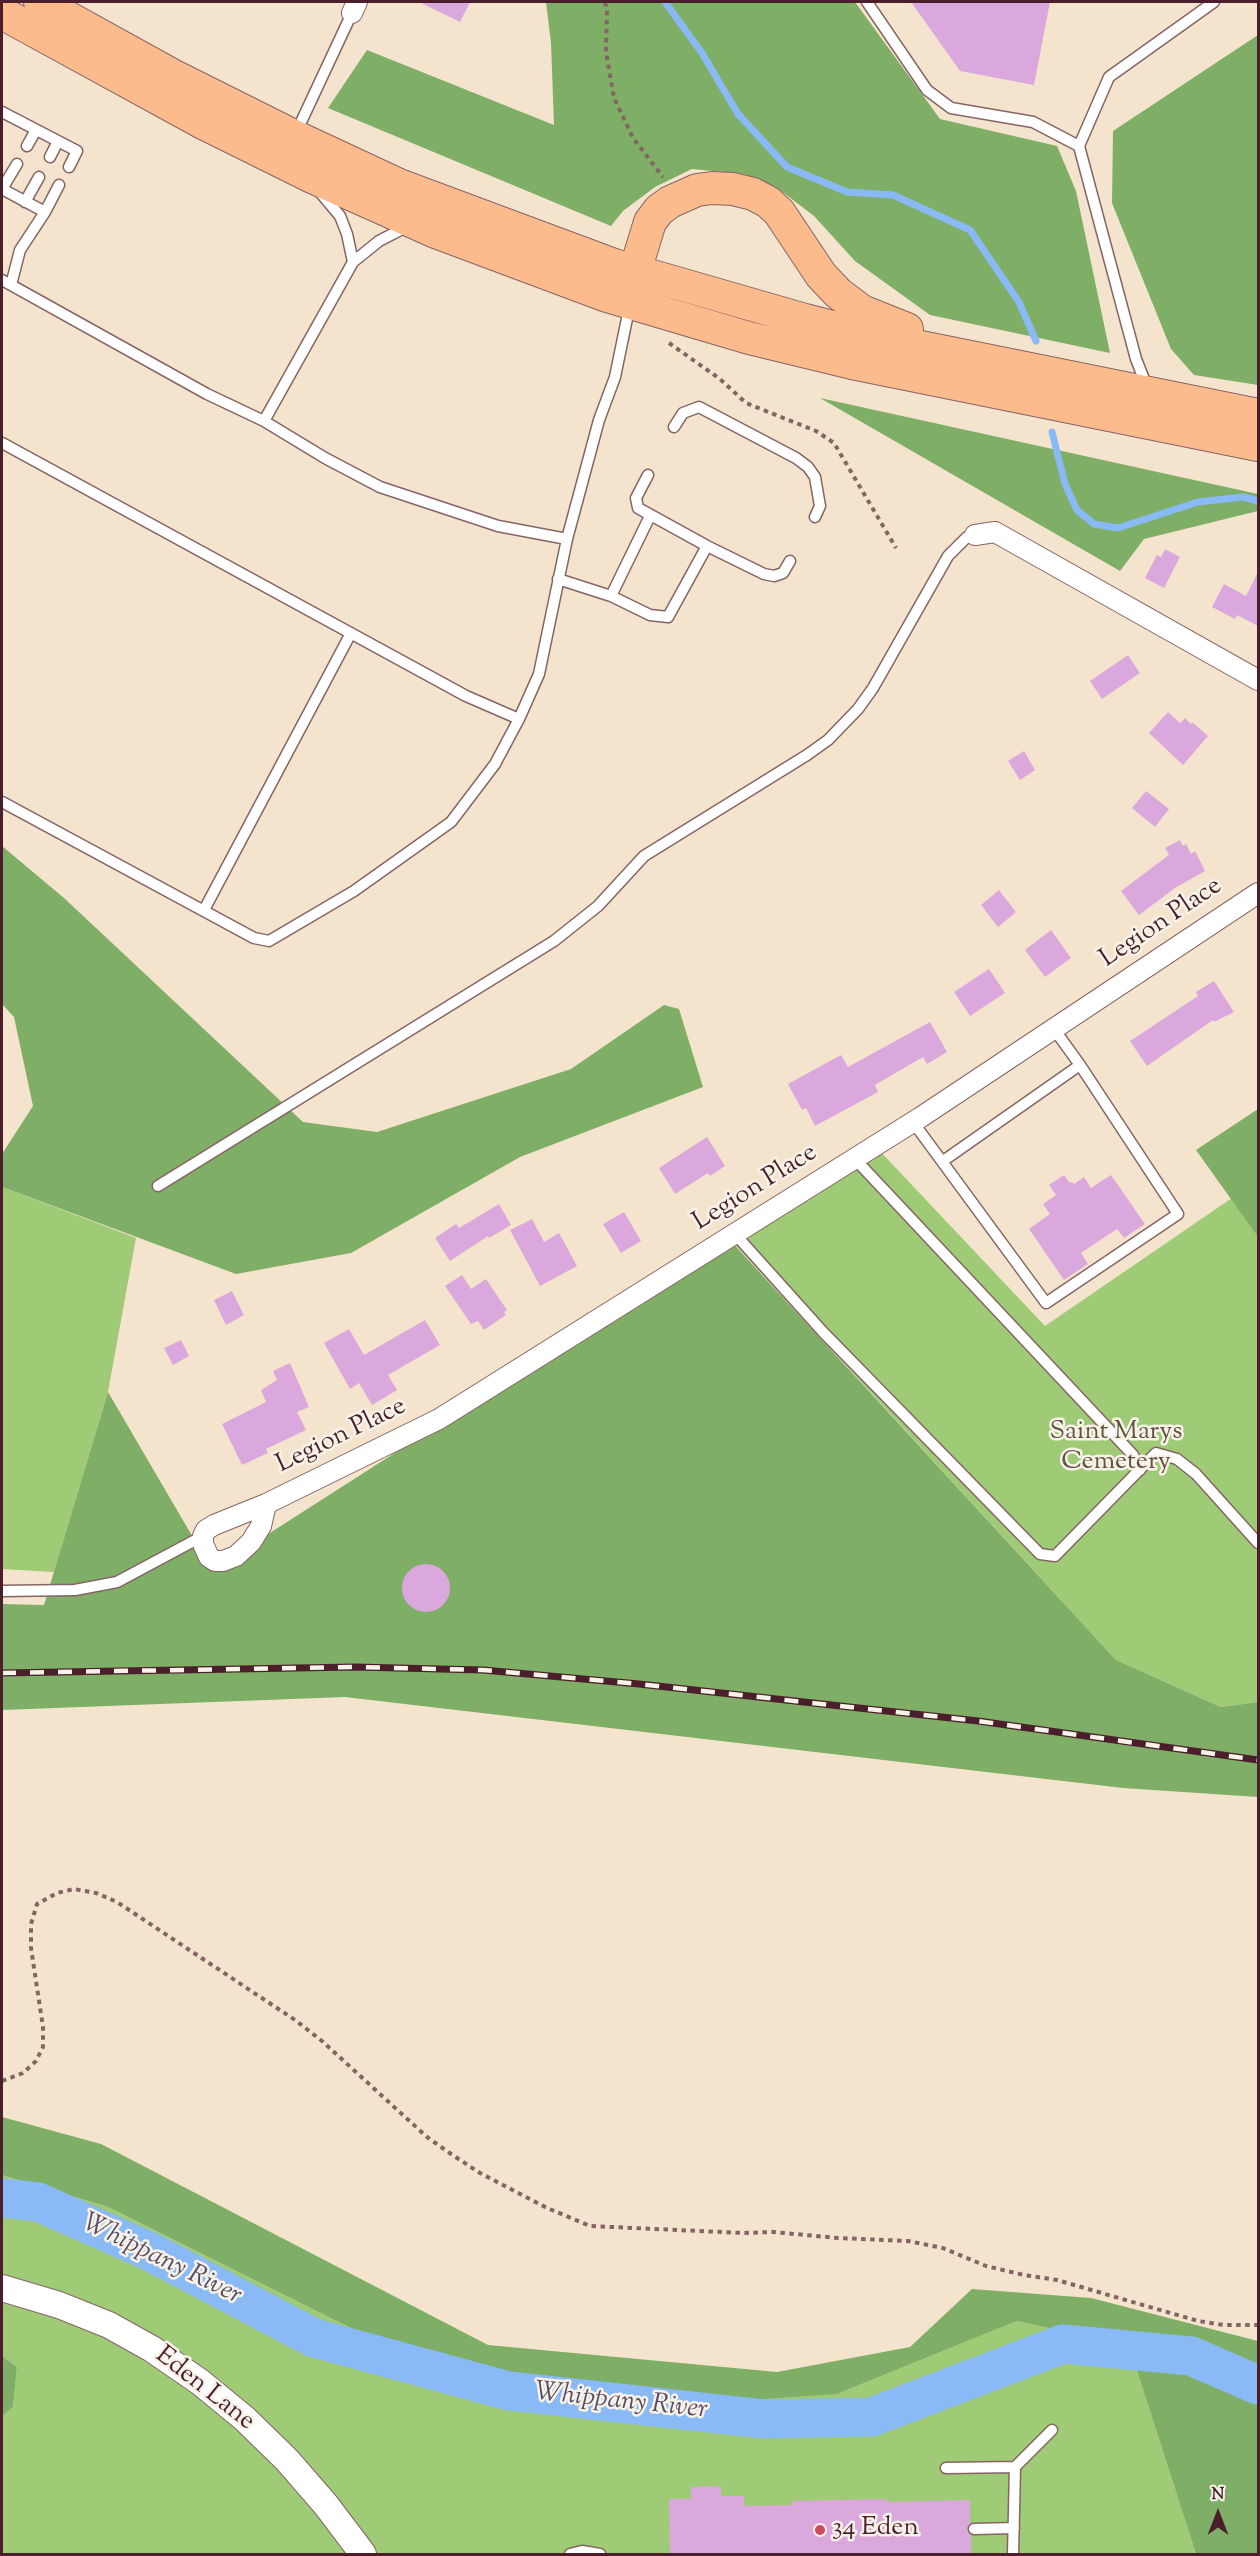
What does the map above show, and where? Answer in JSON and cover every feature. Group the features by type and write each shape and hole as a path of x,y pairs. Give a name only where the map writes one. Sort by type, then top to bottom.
{"main road":[{"path":"40,2 172,75 294,136 399,185 531,236 633,286 749,338 852,363 1258,445"},
{"path":"2,14 203,123 303,173 417,224 542,273 633,286 805,320 980,359 1258,415"},
{"path":"633,286 650,222 670,201 697,190 712,188 753,194 768,202 778,212 821,274 838,293 854,305 980,359"}],"street":[{"path":"975,535 995,532 1258,680"},
{"name":"Legion Place","path":"266,1504 261,1526 251,1542 236,1556 223,1561 214,1561 209,1557 203,1536 206,1530 214,1524 266,1504 439,1419 913,1122 1258,892"},
{"name":"Eden Lane","path":"2,2288 59,2305 109,2325 152,2349 200,2382 245,2419 287,2460 326,2505 363,2554"}],"lane":[{"path":"867,2 927,90 951,108 1033,122 1079,146"},
{"path":"1149,393 1136,359 1079,146 1109,77 1214,2"},
{"path":"294,136 354,7"},
{"path":"2,113 77,151 69,167"},
{"path":"27,146 36,130"},
{"path":"50,157 58,141"},
{"path":"17,164 2,189 45,212"},
{"path":"303,173 340,216 347,234 353,262"},
{"path":"25,202 39,177"},
{"path":"59,185 45,212 20,250 6,283 207,394 264,421 325,459 380,487 498,526 567,539"},
{"path":"264,421 353,262 400,228 417,224"},
{"path":"2,802 254,938 269,941 354,891 451,822 495,764 539,674 567,539 599,420 615,377 633,286"},
{"path":"674,427 683,412 699,407 796,458 808,467 814,477 820,506 814,517"},
{"path":"2,443 466,696 519,719"},
{"path":"648,475 636,498 638,508 650,516 764,574 774,576 783,573 790,561"},
{"path":"611,596 650,516"},
{"path":"159,1186 554,941 598,906 645,856 828,740 858,709 873,688 948,556 968,537 975,535"},
{"path":"558,579 611,596 650,615 668,617 707,546"},
{"path":"204,910 351,633"},
{"path":"913,1122 1046,1303 1178,1214 1054,1029"},
{"path":"943,1161 1080,1065"},
{"path":"855,1159 1133,1455 1140,1470"},
{"path":"735,1234 823,1332 1040,1554 1056,1556 1156,1453 1177,1459 1196,1474 1258,1543"},
{"path":"2,1591 75,1590 117,1582 203,1536"},
{"path":"1013,2554 1015,2467 1052,2430"},
{"path":"946,2468 1015,2467"},
{"path":"974,2529 1014,2528"},
{"path":"570,2554 582,2551 600,2554"}],"path":[{"path":"605,2 607,10 606,52 614,98 633,138 668,183"},
{"path":"666,341 720,379 746,403 816,431 834,443 896,548"},
{"path":"2,2081 23,2073 36,2061 43,2047 43,2027 31,1948 31,1924 37,1904 57,1893 74,1889 96,1893 117,1902 295,2020 322,2041 427,2137 480,2173 547,2208 590,2226 732,2233 773,2232 908,2241 943,2248 986,2266 1024,2276 1057,2280 1198,2321 1224,2325 1258,2325"}],"green space":[{"path":"546,2 855,2 940,119 1057,146 1076,191 1110,353 930,315 855,261 814,216 776,187 744,174 692,169 655,187 623,211 611,226 328,108 367,50 554,125 551,43"},
{"path":"1258,35 1258,385 1194,375 1171,349 1112,203 1113,131"},
{"path":"820,398 1258,494 1258,511 1144,539 1120,571"},
{"path":"2,846 64,898 303,1122 377,1132 571,1069 664,1005 679,1009 703,1087 520,1157 351,1253 236,1274 2,1187 2,1154 33,1106 14,1017 2,1004"},
{"path":"1258,1109 1258,1237 1196,1150"},
{"name":"Saint Marys Cemetery","path":"877,1148 1045,1326 1232,1198 1258,1237 1258,1702 1221,1707 1116,1660 730,1239"},
{"path":"2,1187 136,1238 108,1392 54,1572 2,1569"},
{"path":"729,1239 1116,1660 1221,1707 1258,1702 1258,1797 1123,1788 345,1697 2,1710 2,1604 44,1605 108,1392 212,1570"},
{"path":"2,2117 101,2144 488,2345 777,2372 910,2347 972,2289 1091,2298 1258,2341 1258,2554 1196,2554 1129,2346 1017,2321 837,2394 689,2404 401,2353 108,2207 2,2175"},
{"path":"2,2175 108,2207 401,2353 837,2394 1017,2321 1129,2346 1196,2554 2,2554 2,2416 13,2407 17,2367 2,2356"},
{"path":"2,2356 17,2367 13,2407 2,2416"}],"building":[{"path":"419,2 470,2 460,22"},
{"path":"911,2 1050,2 1034,85 960,71"},
{"path":"1165,549 1180,557 1164,588 1145,578 1157,555 1161,557"},
{"path":"1258,572 1258,626 1237,615 1235,619 1212,607 1224,584 1246,596"},
{"path":"1128,655 1140,673 1102,699 1090,681"},
{"path":"1168,712 1180,723 1185,718 1191,724 1192,722 1208,736 1183,765 1149,733"},
{"path":"1024,751 1035,770 1020,780 1008,761"},
{"path":"1146,791 1169,809 1155,827 1132,808"},
{"path":"1180,840 1183,846 1186,844 1191,854 1195,851 1205,871 1175,888 1139,915 1121,891 1169,855 1165,848"},
{"path":"999,890 1016,912 998,927 981,905"},
{"path":"1051,930 1071,958 1045,977 1025,950"},
{"path":"989,969 1005,993 970,1016 954,992"},
{"path":"1214,981 1234,1012 1214,1022 1213,1020 1147,1066 1130,1041 1198,996 1196,992"},
{"path":"930,1022 947,1052 927,1064 923,1057 875,1085 878,1092 815,1126 806,1108 802,1110 788,1084 841,1055 848,1067"},
{"path":"707,1137 725,1166 710,1176 708,1173 675,1194 659,1168"},
{"path":"1064,1175 1070,1183 1074,1184 1084,1177 1091,1188 1111,1175 1145,1224 1124,1238 1117,1229 1081,1253 1088,1264 1064,1280 1029,1229 1050,1214 1043,1204 1056,1195 1049,1185"},
{"path":"499,1204 511,1225 489,1238 488,1236 450,1261 435,1238 456,1224 459,1228"},
{"path":"624,1212 641,1241 621,1253 603,1224"},
{"path":"532,1219 544,1242 559,1233 577,1266 540,1286 510,1230"},
{"path":"462,1275 471,1289 486,1279 507,1310 504,1312 506,1315 484,1330 478,1321 471,1324 445,1286"},
{"path":"232,1291 244,1315 226,1325 214,1300"},
{"path":"425,1320 440,1345 388,1375 397,1390 372,1405 359,1383 350,1389 324,1343 349,1329 364,1355"},
{"path":"181,1340 189,1356 173,1365 164,1348"},
{"path":"290,1363 309,1407 297,1412 306,1430 266,1449 268,1453 242,1465 222,1424 266,1402 261,1390 277,1380 273,1371"},
{"path":"421,1564 431,1564 443,1571 450,1583 450,1593 443,1605 431,1612 421,1612 406,1601 402,1593 402,1583 413,1568"},
{"name":"34 Eden","path":"721,2486 721,2496 744,2496 744,2506 792,2505 792,2501 970,2500 970,2523 967,2529 971,2536 971,2554 670,2554 669,2499 691,2499 691,2487"}],"waterway":[{"path":"665,2 702,53 738,114 787,167 847,192 893,195 970,230 1019,302 1036,341"},
{"path":"1052,432 1065,484 1077,510 1094,524 1118,528 1198,502 1243,497 1258,501"},
{"name":"Whippany River","path":"2,2198 38,2202 151,2252 314,2338 509,2391 764,2419 872,2417 1063,2344 1191,2356 1258,2385"}],"railway":[{"path":"2,1673 355,1667 483,1670 639,1684 978,1721 1258,1760"}],"place":[{"name":"34 Eden","path":"820,2530"}]}
